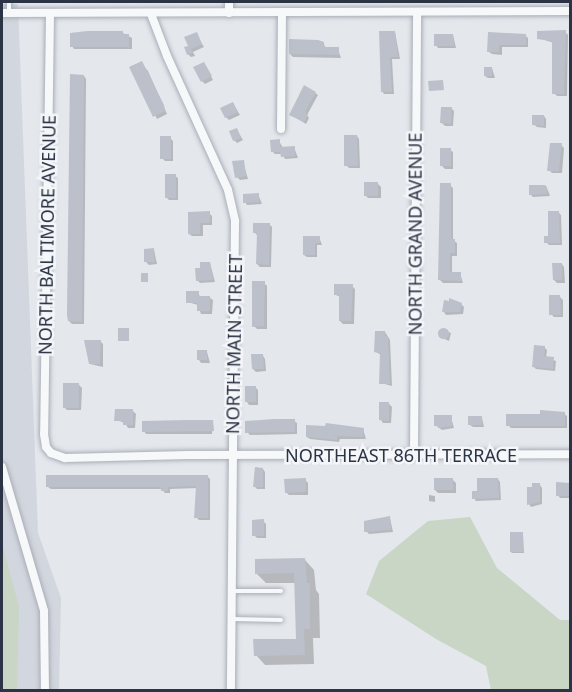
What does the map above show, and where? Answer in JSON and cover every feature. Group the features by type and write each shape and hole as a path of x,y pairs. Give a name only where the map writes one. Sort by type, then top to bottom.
{"street":[{"path":"229,2 229,13"},
{"path":"5,14 570,11"},
{"path":"280,129 282,13"},
{"name":"NORTH GRAND AVENUE","path":"414,456 417,13"},
{"name":"NORTH MAIN STREET","path":"151,14 167,56 228,190 233,208 231,690"},
{"name":"NORTH BALTIMORE AVENUE","path":"50,15 44,434 46,447 51,453"},
{"name":"NORTHEAST 86TH TERRACE","path":"51,453 65,458 570,454"},
{"path":"2,467 44,611 45,690"}],"lane":[{"path":"5,14 9,2"},
{"path":"231,591 281,591"},
{"path":"231,620 281,620"}],"shaded area":[{"path":"2,4 18,4 38,533 61,598 59,690 2,690"}],"green space":[{"path":"470,517 497,568 560,620 570,620 570,690 491,690 486,666 436,639 366,594 379,561 428,521"},
{"path":"2,543 19,607 17,690 2,690"}],"building":[{"path":"566,30 564,94 552,94 552,41 537,39 537,31"},
{"path":"123,31 123,34 129,34 129,47 70,47 70,33"},
{"path":"379,31 395,31 398,57 390,57 392,92 381,92"},
{"path":"197,32 202,44 191,49 193,53 187,55 184,47 188,46 184,37"},
{"path":"488,32 526,34 526,45 499,45 499,52 487,52"},
{"path":"434,34 453,34 454,46 434,46"},
{"path":"289,39 318,40 324,42 324,47 339,47 339,55 289,54"},
{"path":"142,61 164,105 165,111 153,117 129,67"},
{"path":"204,62 212,76 201,82 193,67"},
{"path":"484,67 492,67 492,76 484,76"},
{"path":"70,74 84,75 82,322 68,321 67,315"},
{"path":"443,80 444,90 429,91 428,81"},
{"path":"304,85 316,92 305,112 308,114 304,122 289,115"},
{"path":"233,102 238,112 225,118 220,108"},
{"path":"441,107 452,107 451,124 440,123"},
{"path":"532,115 544,115 544,126 532,125"},
{"path":"237,128 241,138 233,141 229,131"},
{"path":"344,135 357,135 358,166 344,166"},
{"path":"160,136 171,136 171,159 160,159"},
{"path":"280,139 280,147 295,146 295,156 281,157 280,152 271,152 270,140"},
{"path":"550,143 562,143 559,171 547,171"},
{"path":"440,148 451,148 451,166 440,166"},
{"path":"244,160 246,176 235,178 232,161"},
{"path":"165,174 176,174 176,198 165,198"},
{"path":"364,182 378,182 378,196 364,196"},
{"path":"440,183 451,183 451,239 455,239 455,253 450,253 450,272 461,272 461,281 438,280"},
{"path":"529,185 545,185 547,194 529,195"},
{"path":"259,193 259,202 243,203 243,194"},
{"path":"210,211 210,223 200,223 200,234 188,234 188,212"},
{"path":"548,211 559,211 560,243 544,243 544,236 548,236"},
{"path":"253,223 270,223 269,265 256,264 257,233 253,233"},
{"path":"303,236 320,236 320,243 315,243 315,255 303,255"},
{"path":"154,248 155,262 144,262 144,249"},
{"path":"200,262 210,262 213,280 196,281 195,268 200,268"},
{"path":"552,263 562,263 562,280 553,280"},
{"path":"141,273 148,273 148,282 141,282"},
{"path":"252,281 265,281 264,326 252,327"},
{"path":"334,284 353,284 351,321 339,321 339,295 334,295"},
{"path":"186,291 199,291 199,296 210,296 210,311 197,311 197,303 186,303"},
{"path":"549,295 560,295 561,315 549,315"},
{"path":"449,298 462,303 460,312 442,312 444,300 449,301"},
{"path":"118,328 129,328 129,341 118,341"},
{"path":"443,328 447,329 447,337 443,338 439,337 438,333 439,329"},
{"path":"375,331 385,331 385,336 388,336 390,384 379,384 380,353 374,352"},
{"path":"84,340 101,340 100,364 89,364"},
{"path":"534,345 545,346 544,356 554,357 553,369 532,367"},
{"path":"197,350 207,350 207,360 197,360"},
{"path":"251,354 263,354 264,369 252,369"},
{"path":"63,383 79,383 79,408 63,408"},
{"path":"245,386 256,386 256,402 245,402"},
{"path":"379,402 389,402 389,421 379,420"},
{"path":"115,409 133,409 133,425 123,425 123,421 114,421"},
{"path":"540,410 565,412 565,426 506,426 506,414 540,414"},
{"path":"434,415 452,415 452,426 438,428 434,426"},
{"path":"468,416 482,416 482,425 468,425"},
{"path":"295,419 295,432 245,433 245,421"},
{"path":"213,420 214,431 142,432 142,421"},
{"path":"326,423 364,428 363,437 337,436 337,440 306,437 306,425 325,426"},
{"path":"255,467 263,468 263,487 253,487"},
{"path":"46,475 208,475 208,518 194,518 196,486 168,487 168,491 161,491 161,487 46,487"},
{"path":"306,478 306,492 285,493 284,479"},
{"path":"434,478 453,478 453,490 434,490"},
{"path":"477,478 498,478 499,498 472,499 472,491 477,491"},
{"path":"556,482 570,483 570,496 556,496"},
{"path":"532,483 540,483 540,502 527,505 527,487 532,487"},
{"path":"390,516 391,530 364,532 364,521"},
{"path":"264,519 264,536 252,536 252,520"},
{"path":"510,532 523,532 523,552 510,552"},
{"path":"305,558 307,583 310,583 310,629 304,629 305,655 254,656 253,639 296,639 294,573 255,574 255,559"}]}
